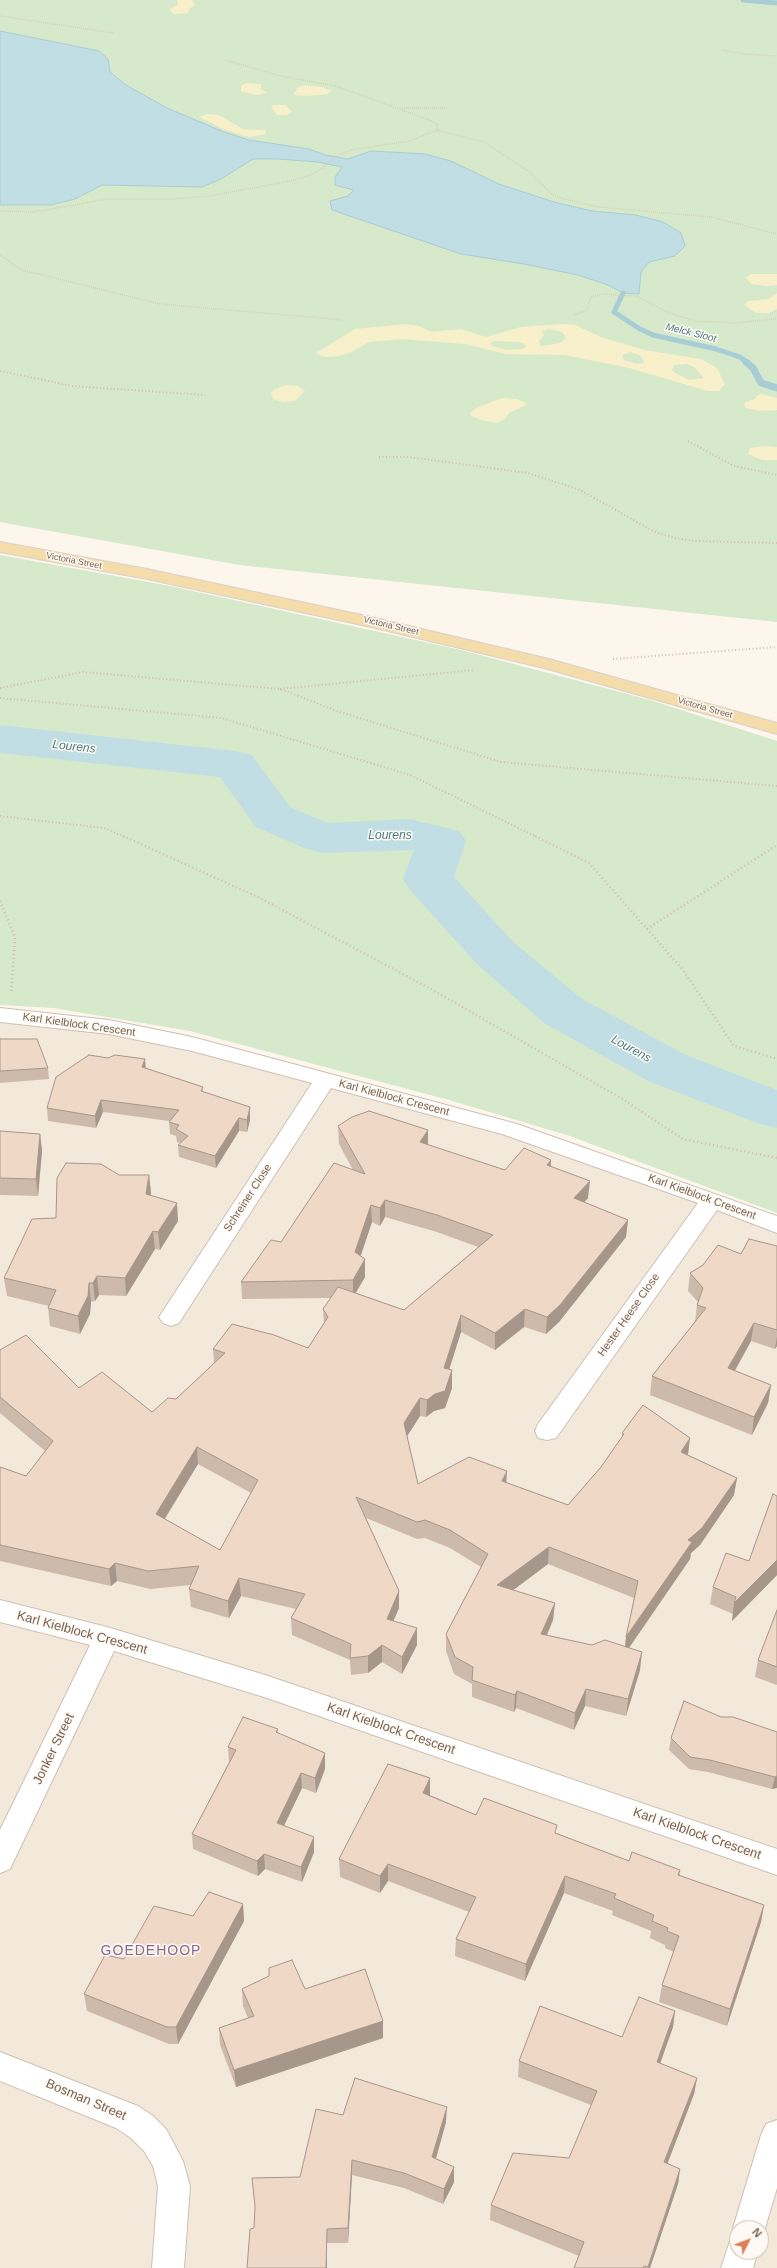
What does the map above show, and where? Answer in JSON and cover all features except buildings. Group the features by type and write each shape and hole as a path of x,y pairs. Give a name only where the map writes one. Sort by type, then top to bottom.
{"main road":[{"name":"Victoria Street","path":"0,547 147,574 372,622 549,664 777,728"}],"street":[{"name":"Karl Kielblock Crescent","path":"4,1015 109,1027 192,1044 509,1128 712,1200 777,1225"},
{"name":"Schreiner Close","path":"171,1317 325,1080"},
{"name":"Hester Heese Close","path":"547,1431 712,1200"},
{"name":"Karl Kielblock Crescent","path":"0,1611 108,1638 265,1686 777,1862"},
{"name":"Jonker Street","path":"0,1860 108,1638"},
{"name":"Bosman Street","path":"0,2066 127,2117 142,2127 155,2140 167,2162 174,2186 168,2268"},
{"path":"751,2220 777,2135"}],"path":[{"path":"0,16 114,33"},
{"path":"722,50 743,54 777,56"},
{"path":"225,60 280,76 336,86 432,121 438,125 437,130"},
{"path":"396,108 448,108"},
{"path":"0,212 34,212 108,199 174,199 210,196 295,180 310,175 336,156 351,150 410,141 437,130 450,132 484,142 528,171 552,194 564,199 599,207 711,217 777,234"},
{"path":"0,255 22,270 160,304 344,320"},
{"path":"574,315 586,311 591,297 601,294 643,298 669,313 695,321 733,323 777,320"},
{"path":"0,371 72,386 204,395"},
{"path":"688,440 734,466 777,475"},
{"path":"379,457 409,457 528,473 580,490 655,532 675,538 694,541 764,544 777,543"},
{"path":"0,688 83,672 280,689 337,711 501,762 777,786"},
{"path":"0,698 222,718 410,775 589,863 683,970 734,1046 777,1060"},
{"path":"0,816 104,828 258,897 431,989 624,1100 683,1139 777,1158"},
{"path":"647,929 777,845"},
{"path":"0,901 15,937 4,1015"}],"shaded area":[{"name":"GOEDEHOOP","path":"0,1014 109,1026 509,1128 777,1225 777,2268 0,2268"}],"green space":[{"path":"0,0 777,0 777,622 240,565 0,522"},
{"path":"0,555 170,586 461,650 650,700 777,741 777,1213 567,1135 449,1100 190,1031 53,1008 0,1005"}],"sand":[{"path":"177,0 192,0 195,5 189,9 188,13 174,14 169,9 178,5"},
{"path":"246,83 261,84 261,89 267,93 256,95 241,91 241,86"},
{"path":"305,85 322,87 331,91 328,94 309,96 294,95 297,88"},
{"path":"274,105 286,105 292,112 287,115 277,115 271,107"},
{"path":"207,114 219,115 243,129 265,130 266,134 249,137 223,129 199,117"},
{"path":"751,274 777,274 777,285 766,286 752,284 745,278"},
{"path":"777,293 777,309 769,313 756,313 744,305 748,301 769,299"},
{"path":"406,324 419,326 431,332 461,329 486,337 521,327 562,324 575,325 601,337 644,350 701,359 717,368 725,384 719,391 708,391 629,368 565,355 506,354 465,344 402,339 369,342 352,352 339,356 324,357 316,353 355,329","holes":["549,329 562,332 566,338 560,343 541,346 539,341 544,335 542,331","492,342 519,342 525,344 526,347 521,349 506,350 490,345","631,352 641,356 644,363 637,364 624,360 622,355","687,364 694,367 704,378 689,380 672,371 674,365"]},
{"path":"286,385 298,386 305,391 295,401 283,402 273,399 271,393 275,389"},
{"path":"761,394 777,398 777,410 759,411 746,408 744,404 745,402 755,399 756,396"},
{"path":"502,398 517,399 526,403 526,405 509,413 505,419 497,423 471,416 470,413 476,408"},
{"path":"764,446 777,447 777,460 762,460 748,454 750,448"}],"water":[{"path":"0,31 99,51 108,59 110,72 126,85 167,108 224,132 249,140 309,149 325,155 348,159 371,151 425,154 451,161 499,184 554,202 592,211 636,215 663,222 681,233 685,246 675,256 649,262 641,272 639,294 623,293 608,285 578,275 524,264 461,254 332,210 330,201 348,196 354,190 335,185 335,177 342,167 318,162 278,159 253,159 221,179 202,187 102,185 75,199 51,205 0,205"}],"waterway":[{"path":"743,0 777,3"},
{"name":"Melck Sloot","path":"623,293 614,312 640,329 653,335 716,349 740,357 747,363"},
{"name":"Melck Sloot","path":"746,362 753,368 761,383 777,388"},
{"name":"Lourens","path":"0,739 235,765 273,817 321,838 409,834 442,841 428,879 495,953 563,1011 667,1068 777,1110"}],"district":[{"name":"GOEDEHOOP","path":"151,1951"}]}
